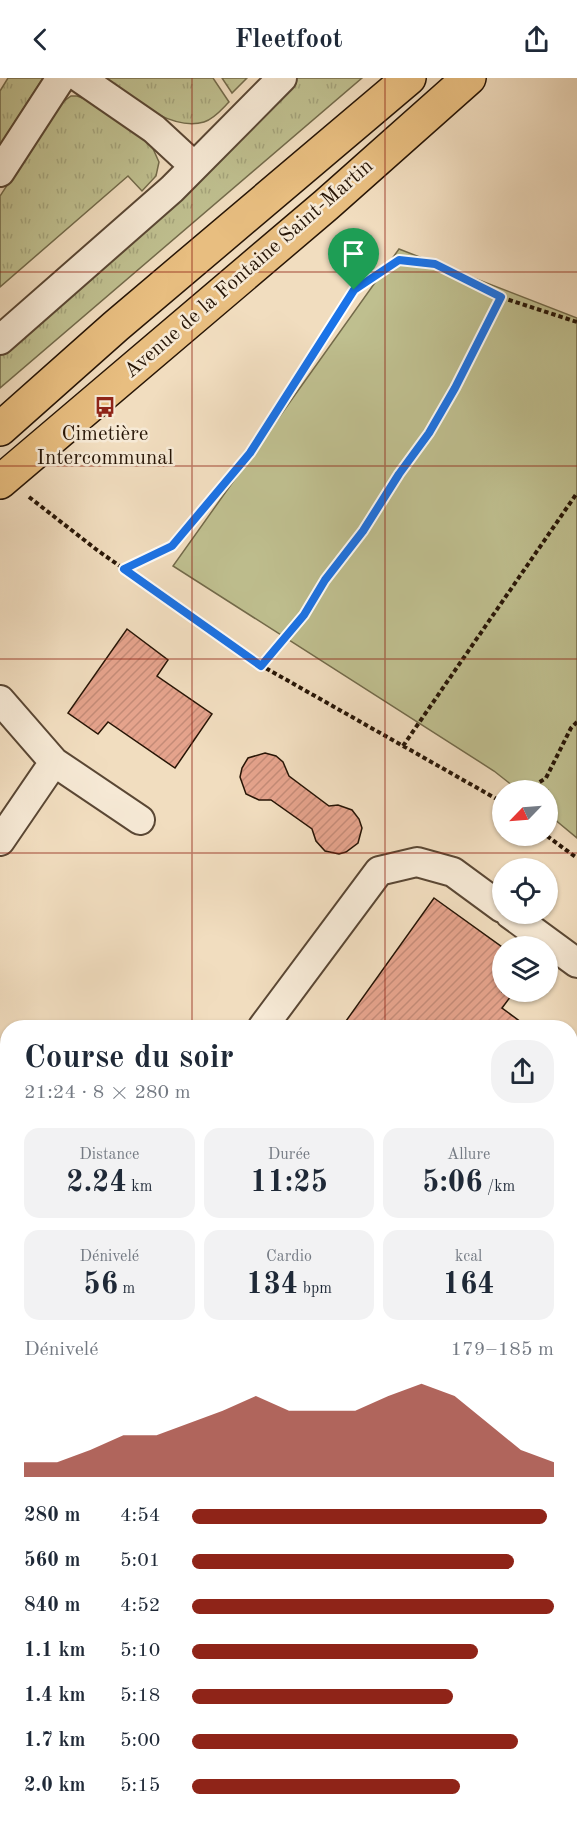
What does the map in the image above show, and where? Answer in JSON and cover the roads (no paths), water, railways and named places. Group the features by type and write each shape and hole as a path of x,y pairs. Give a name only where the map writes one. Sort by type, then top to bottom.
{"main road":[{"name":"Avenue de la Fontaine Saint-Martin","path":"0,429 116,326 410,78"},
{"name":"Avenue de la Fontaine Saint-Martin","path":"2,477 326,206 468,78"}],"street":[{"path":"0,172 61,78"},
{"path":"80,78 154,129 194,166"},
{"path":"0,340 172,189 282,78"},
{"path":"0,700 54,762 140,820"},
{"path":"0,841 54,762"},
{"path":"268,1020 379,871 417,862 453,872 492,901"},
{"path":"524,924 577,963"}],"place":[{"name":"Cimetière Intercommunal","path":"105,407"}]}
